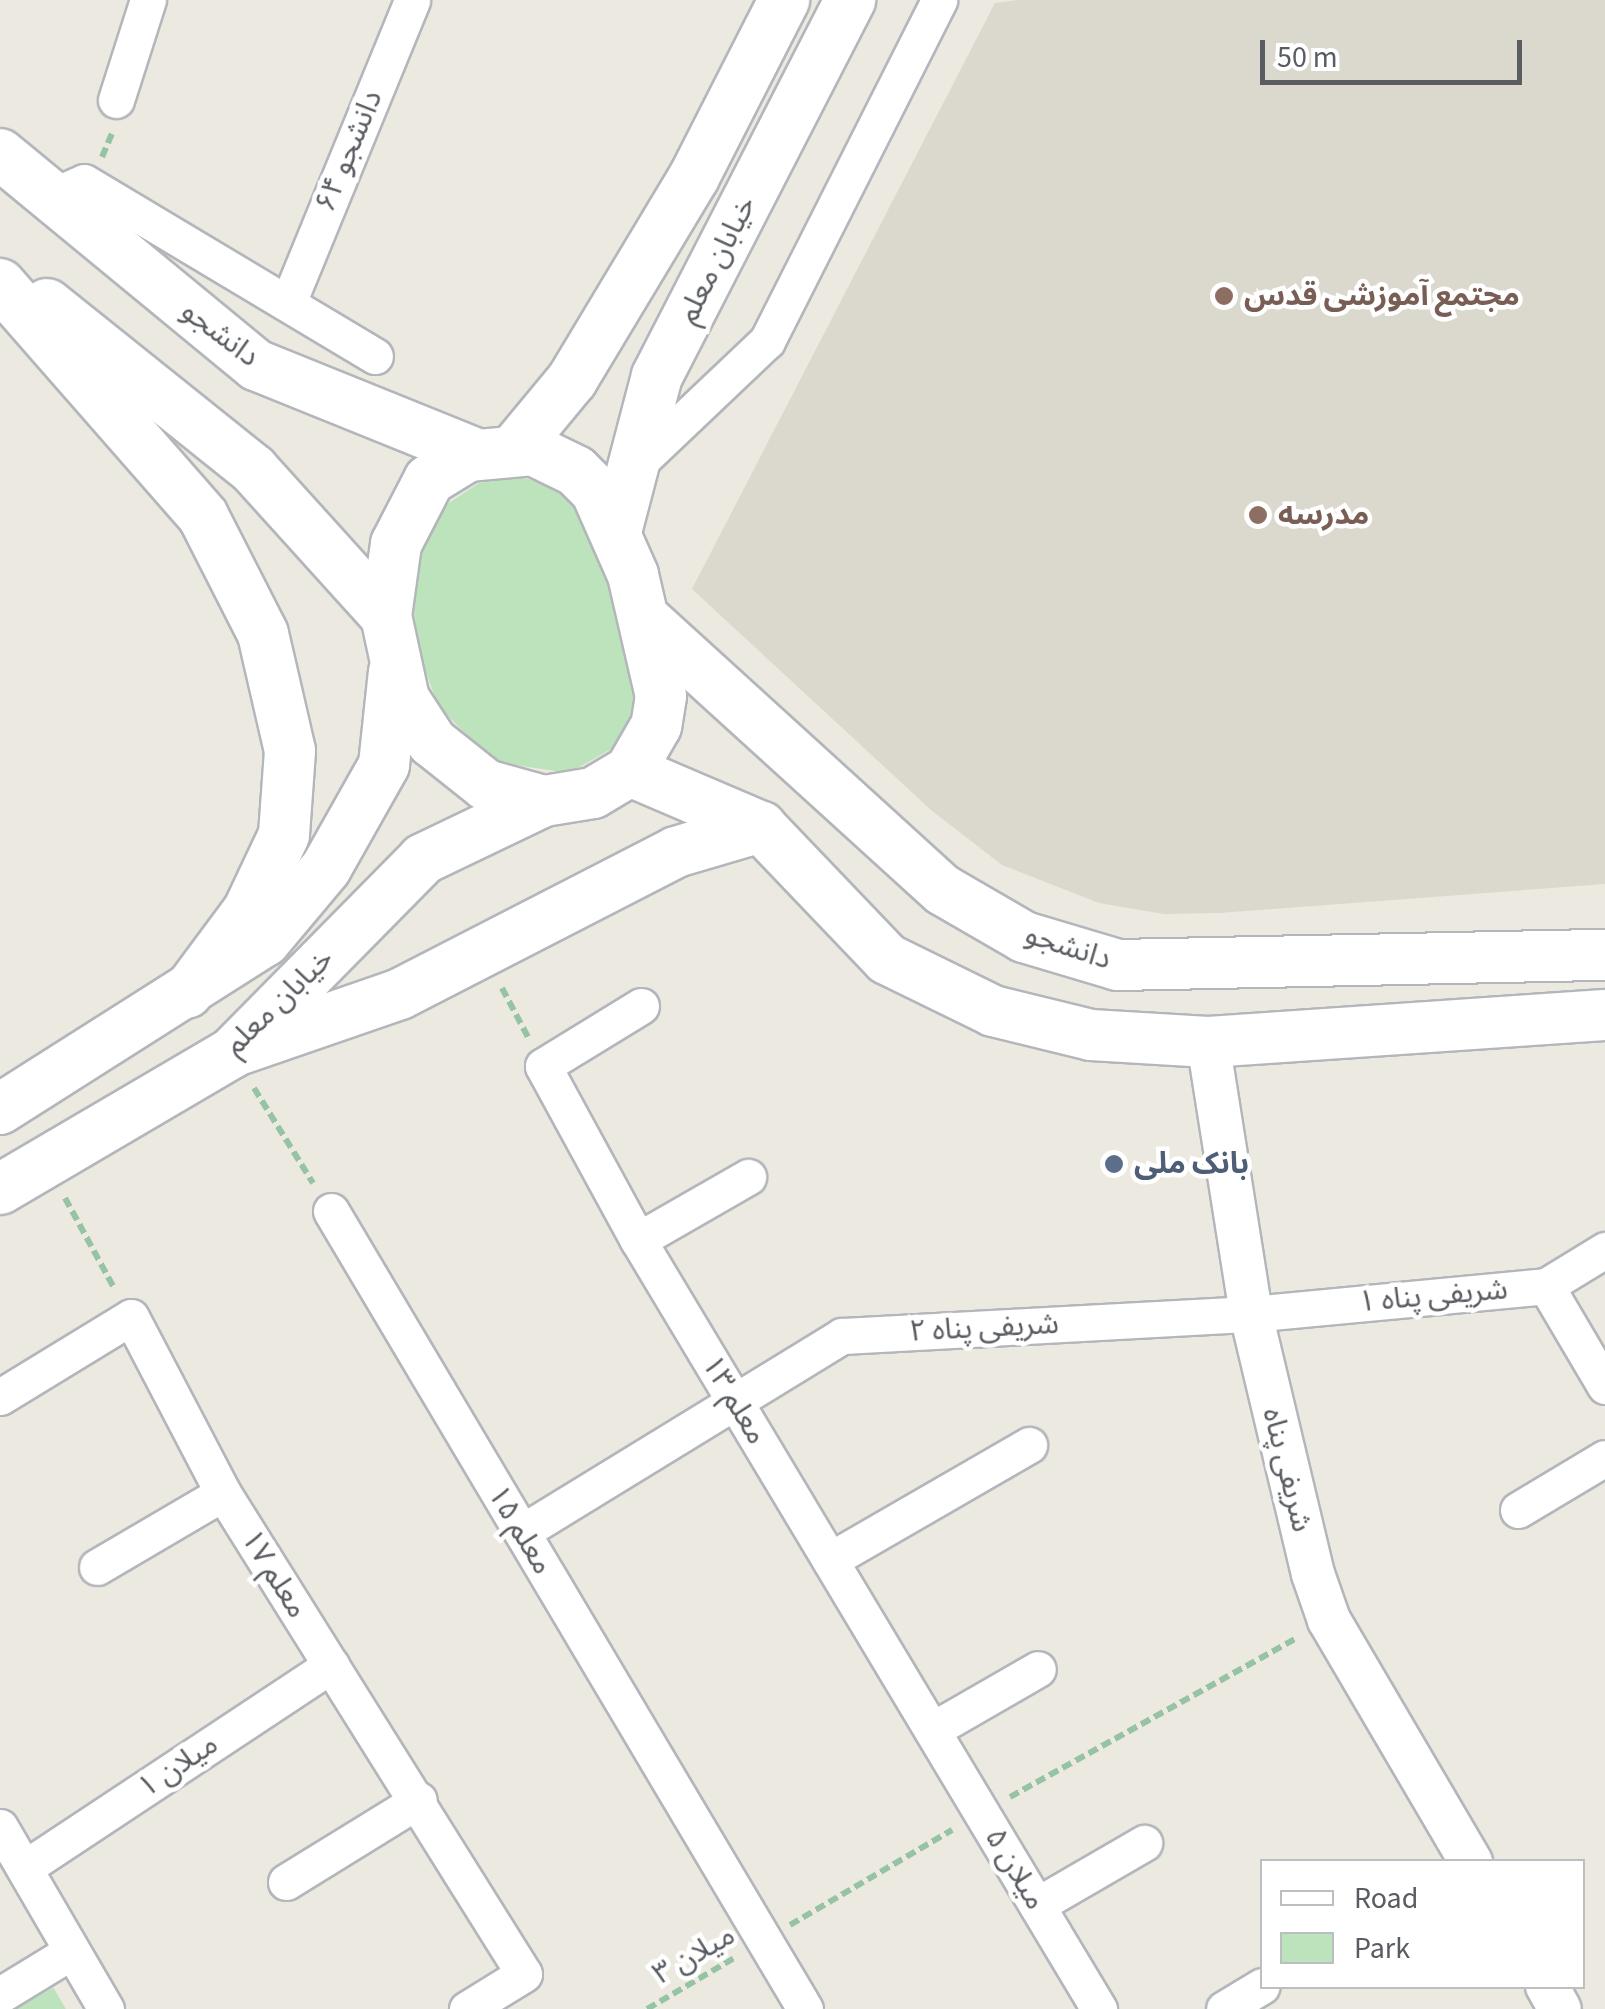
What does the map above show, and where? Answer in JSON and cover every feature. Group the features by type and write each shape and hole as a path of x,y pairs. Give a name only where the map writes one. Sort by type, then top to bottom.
{"main road":[{"name":"خیابان معلم","path":"495,452 572,380 694,177 784,0"},
{"name":"خیابان معلم","path":"616,532 657,376 850,0"},
{"name":"دانشجو","path":"0,154 48,198 256,365 495,452"},
{"path":"694,177 705,193 744,208"},
{"path":"0,268 253,468 386,616"},
{"path":"0,284 204,516 263,634 290,750 284,836 248,911 186,993"},
{"path":"207,428 256,365"},
{"path":"533,450 576,471 596,491 616,532 646,620 661,696 656,726 630,771 592,793 544,801 486,785 449,759 417,724 394,672 386,616 396,544 416,496 446,467 495,452 533,450"},
{"name":"دانشجو","path":"646,620 944,890 1024,936 1118,965 1605,955"},
{"name":"خیابان معلم","path":"0,1110 266,941 326,868 384,765 394,672"},
{"path":"630,771 761,827 888,959 993,1011 1091,1034 1208,1042 1605,1015"},
{"name":"خیابان معلم","path":"0,1189 232,1052 423,859 544,801"},
{"path":"232,1052 400,994 676,852 761,827"}],"street":[{"path":"116,100 148,0"},
{"name":"دانشجو ۶۴","path":"288,303 412,0"},
{"path":"632,470 767,342 939,0"},
{"path":"48,198 84,182 376,356"},
{"path":"543,1066 642,1006"},
{"name":"شریفی پناه","path":"1208,1042 1251,1314 1284,1464 1329,1620 1469,1859"},
{"name":"معلم ۱۳","path":"543,1066 638,1240 932,1730"},
{"path":"638,1240 748,1177"},
{"name":"معلم ۱۵","path":"331,1212 805,2009"},
{"name":"شریفی پناه ۱","path":"1251,1314 1546,1286 1605,1250"},
{"path":"1546,1286 1605,1386"},
{"name":"شریفی پناه ۲","path":"522,1532 842,1336 1251,1314"},
{"path":"0,1398 131,1316"},
{"name":"معلم ۱۷","path":"131,1316 223,1492 524,1974 468,2009"},
{"path":"830,1560 1029,1446"},
{"path":"1518,1510 1605,1458"},
{"path":"97,1567 223,1492"},
{"name":"میلان ۱","path":"26,1867 331,1665"},
{"path":"932,1730 1038,1668"},
{"name":"میلان ۵","path":"932,1730 1099,2009"},
{"path":"286,1882 418,1800"},
{"path":"0,1827 106,2009"},
{"path":"1037,1905 1144,1843"},
{"path":"0,1995 72,1952"},
{"path":"1224,2009 1260,1987"}],"path":[{"path":"497,978 543,1066"},
{"path":"232,1052 331,1212"},
{"path":"47,1161 131,1316"},
{"name":"میلان ۳","path":"646,2009 981,1813 1329,1620"}],"shaded area":[{"name":"مجتمع آموزشی قدس","path":"1605,0 1605,884 1219,913 1164,914 1099,903 1002,865 931,810 692,589 995,3"}],"green space":[{"path":"522,477 554,488 578,508 615,602 639,694 620,744 569,773 502,763 478,746 439,707 410,631 418,540 446,505 479,483"},
{"path":"53,1988 66,2009 14,2009"}],"place":[{"name":"مجتمع آموزشی قدس","path":"1224,296"},
{"name":"مدرسه","path":"1258,515"},
{"name":"بانک ملی","path":"1114,1164"}]}
